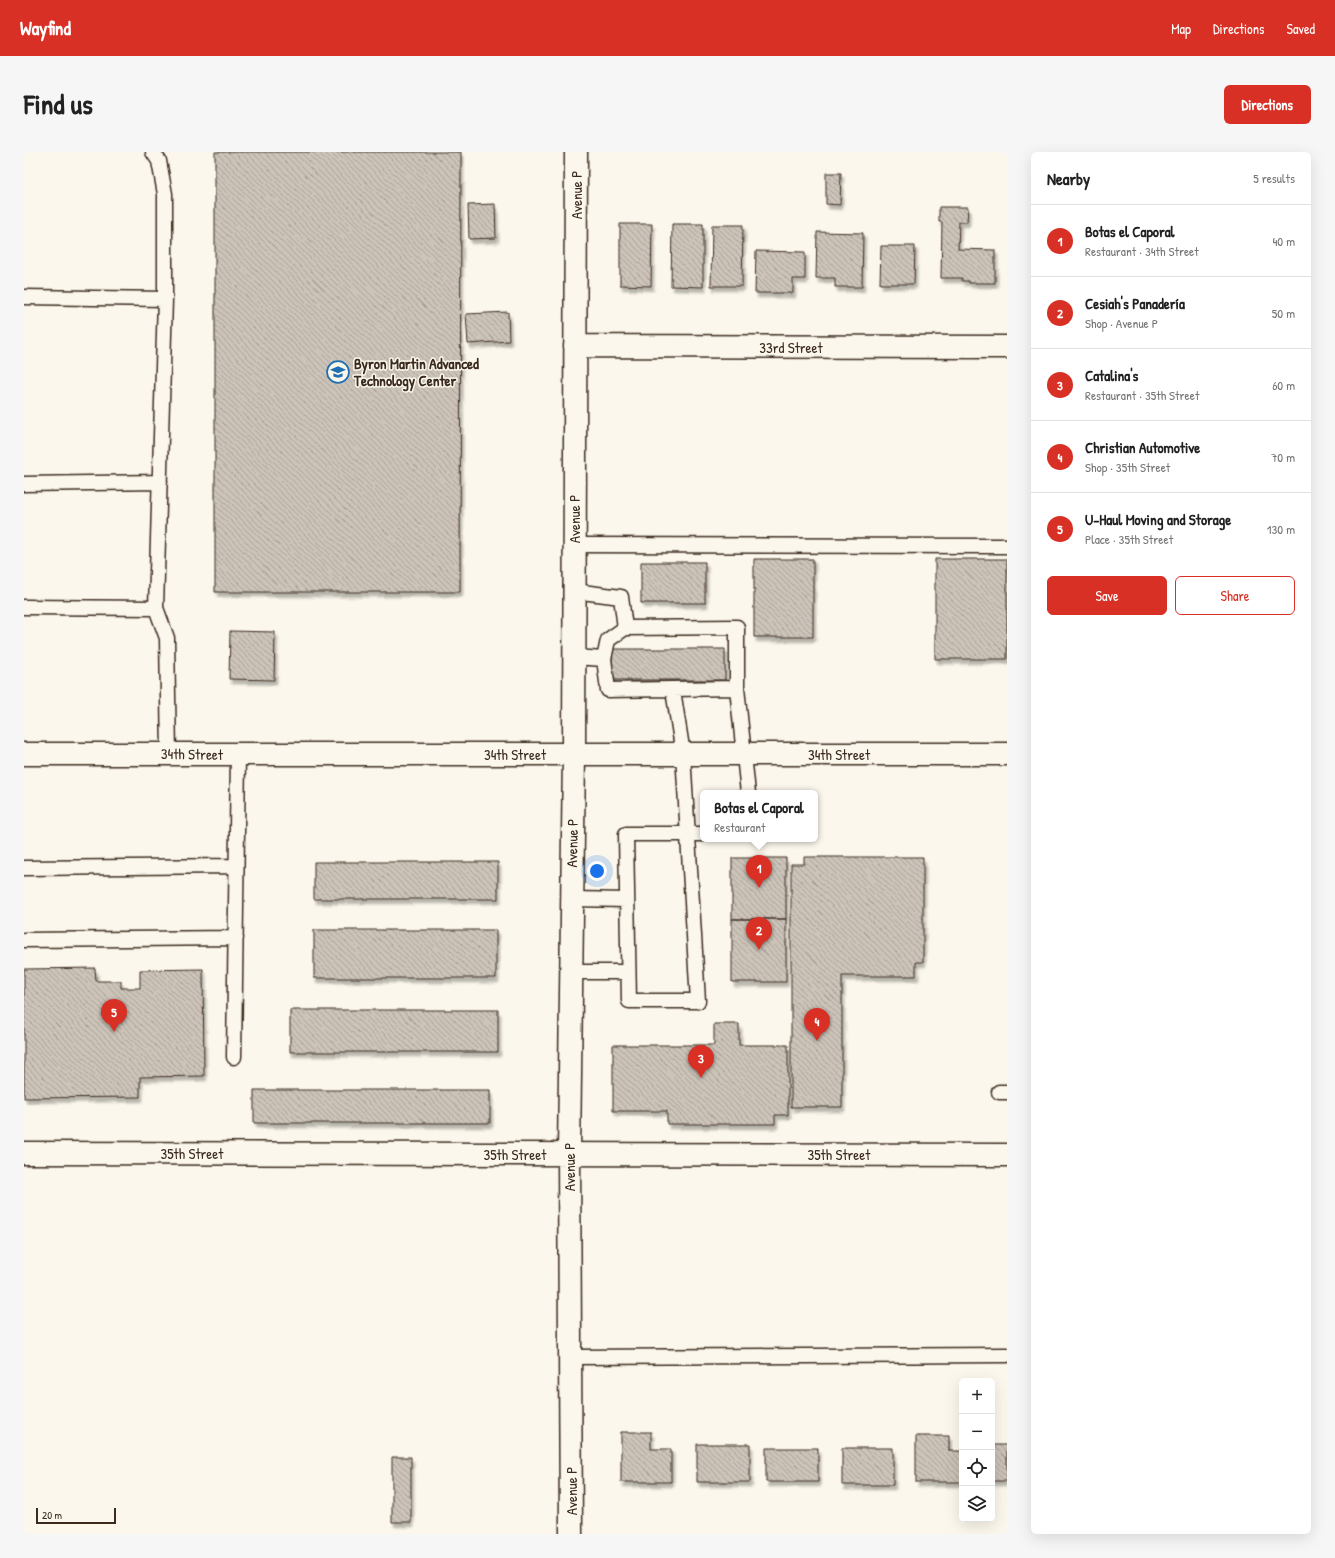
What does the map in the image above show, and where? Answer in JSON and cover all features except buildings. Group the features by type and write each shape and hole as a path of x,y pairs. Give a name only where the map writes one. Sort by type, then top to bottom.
{"street":[{"name":"Avenue P","path":"571,1534 569,1154 574,754 576,152"},
{"name":"33rd Street","path":"575,346 1007,347"},
{"name":"34th Street","path":"24,754 1007,754"},
{"name":"35th Street","path":"24,1153 1007,1155"}],"lane":[{"path":"153,152 159,161 165,194 165,299 156,608 167,638 169,754"},
{"path":"24,297 165,299"},
{"path":"24,484 160,482"},
{"path":"574,545 1007,546"},
{"path":"574,591 621,597 625,628"},
{"path":"24,607 156,608"},
{"path":"737,688 608,690 604,659 608,640 625,628 737,627 737,688 748,790"},
{"path":"574,657 604,659"},
{"path":"672,690 683,754 689,834 698,1001 629,1001 626,834 689,834 700,834"},
{"path":"234,1057 238,755"},
{"path":"24,868 236,866"},
{"path":"572,899 627,900"},
{"path":"24,940 236,938"},
{"path":"571,972 628,972"},
{"path":"570,1357 1007,1355"}],"place":[{"name":"Byron Martin Advanced Technology Center","path":"338,372"},
{"name":"Botas el Caporal","path":"759,888"},
{"name":"Cesiah's Panadería","path":"759,950"},
{"name":"U-Haul Moving and Storage","path":"114,1032"},
{"name":"Christian Automotive","path":"817,1041"},
{"name":"Catalina's","path":"701,1078"}]}
